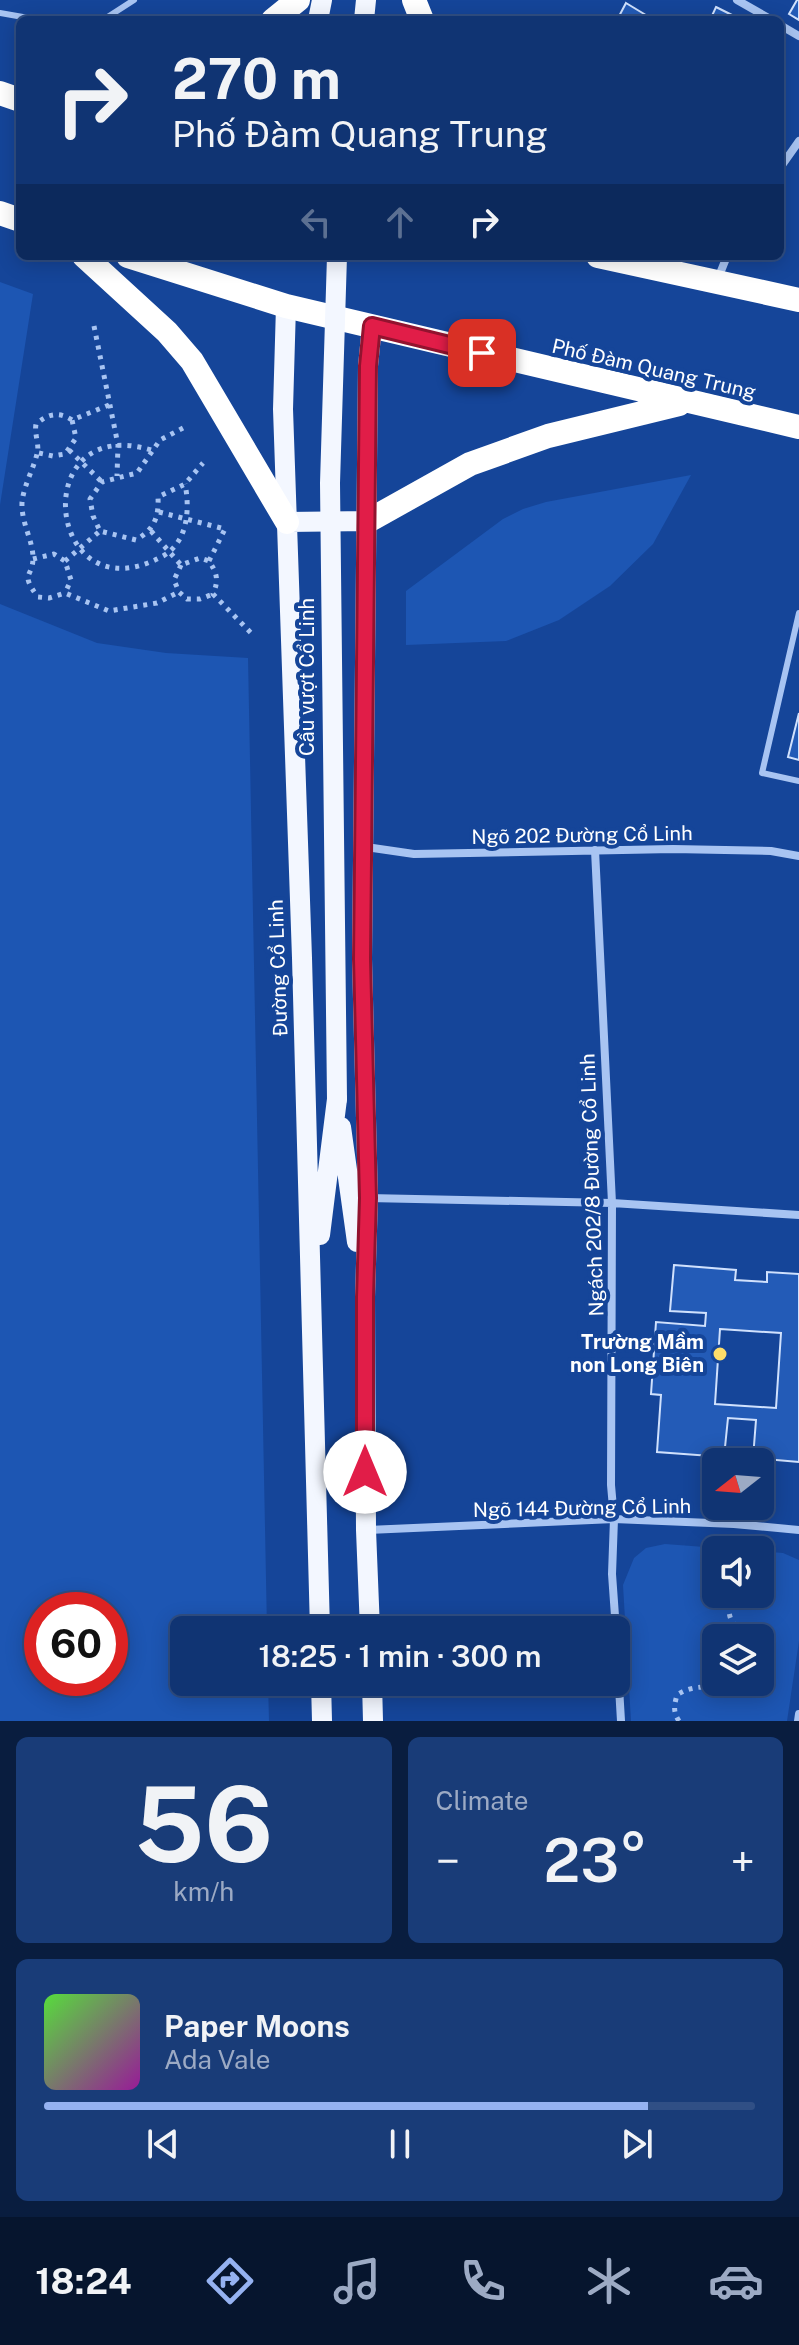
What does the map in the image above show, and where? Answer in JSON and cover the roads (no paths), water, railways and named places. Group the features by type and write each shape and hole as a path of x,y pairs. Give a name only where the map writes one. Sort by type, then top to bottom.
{"highway":[{"path":"278,16 298,0"},
{"path":"88,260 167,332 192,361 287,522"},
{"name":"Phố Đàm Quang Trung","path":"141,260 286,306 799,427"},
{"path":"619,260 799,300"},
{"path":"368,521 470,464 548,436 685,402"}],"main road":[{"name":"Cầu vượt Cổ Linh","path":"337,260 330,498 337,1099 365,1297"},
{"name":"Đường Cổ Linh","path":"286,306 283,409 320,1616"},
{"path":"369,1616 365,1297 368,1198 362,959 368,366 372,326"},
{"path":"287,522 368,521"},
{"name":"Cầu vượt Cổ Linh","path":"312,1299 337,1099"},
{"path":"321,1696 322,1721"},
{"path":"372,1696 373,1721"}],"street":[{"path":"737,0 765,16"},
{"path":"784,162 799,141"},
{"path":"717,281 725,260"},
{"name":"Ngõ 202 Đường Cổ Linh","path":"365,847 414,854 595,850 771,851 799,856"},
{"name":"Ngách 202/8 Đường Cổ Linh","path":"595,850 612,1203 611,1485 615,1616"},
{"path":"368,1198 612,1203 799,1215"},
{"name":"Ngõ 144 Đường Cổ Linh","path":"366,1530 614,1519 799,1530"},
{"path":"620,1696 621,1721"},
{"path":"798,1721 799,1714"}],"lane":[{"path":"109,16 134,0"},
{"path":"799,613 762,773 799,781"}],"place":[{"name":"Trường Mầm non Long Biên","path":"720,1354"}]}
